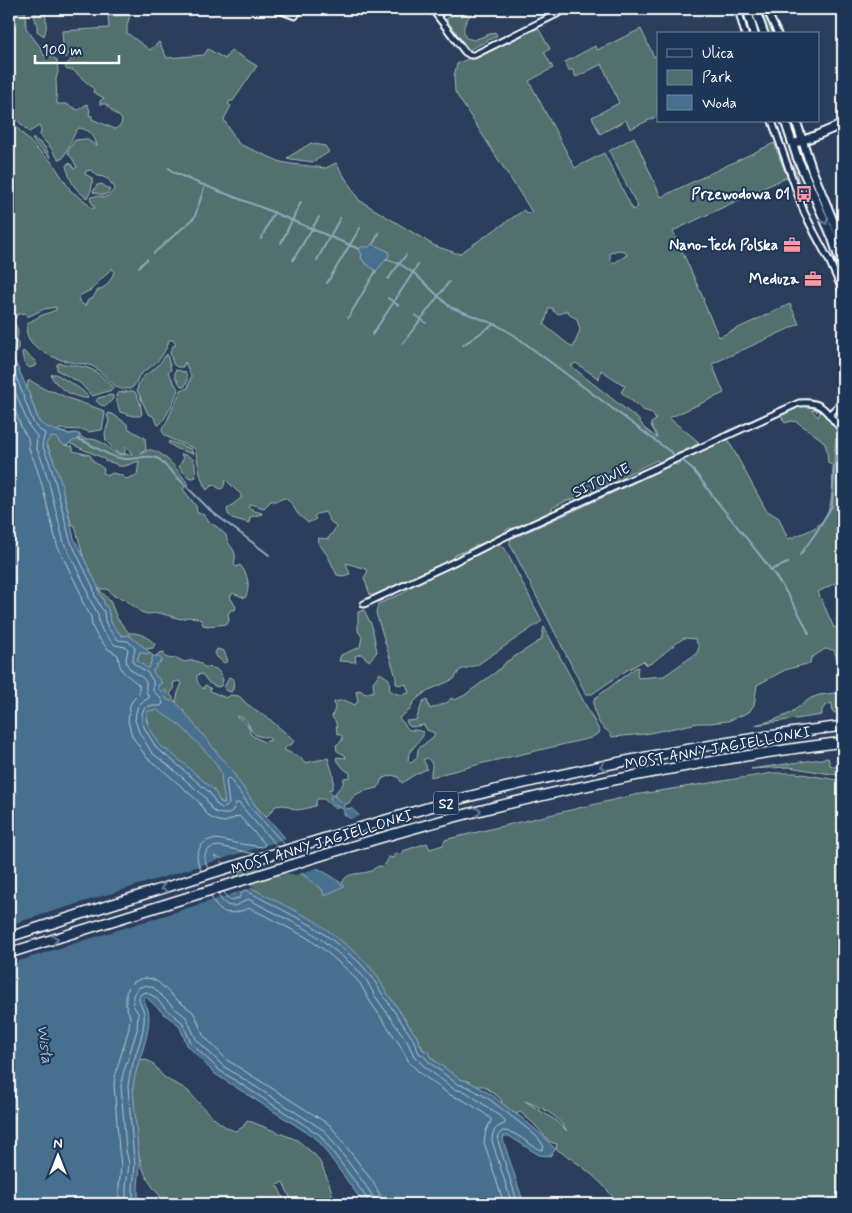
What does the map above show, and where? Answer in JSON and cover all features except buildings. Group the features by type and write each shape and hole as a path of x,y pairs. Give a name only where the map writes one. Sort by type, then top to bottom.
{"highway":[{"name":"MOST ANNY JAGIELLONKI","path":"9,937 343,832 485,793 656,755 755,738 843,726"},
{"name":"MOST ANNY JAGIELLONKI","path":"9,953 352,846 489,808 647,773 730,758 843,743"}],"main road":[{"path":"747,9 753,32"},
{"path":"755,9 763,32"},
{"path":"785,122 797,157 832,238 843,270"},
{"path":"796,122 815,177 843,245"},
{"path":"793,144 843,124"}],"street":[{"path":"276,9 295,16 300,9"},
{"path":"432,9 465,52 470,55 474,55 567,9"},
{"path":"738,9 744,32"},
{"path":"766,9 777,32"},
{"path":"772,122 804,212 843,292"},
{"path":"830,414 843,401"},
{"name":"SITOWIE","path":"364,604 502,538 799,403 813,403 825,409 834,422 843,430"}],"green space":[{"path":"9,9 25,9 26,28 40,47 44,56 48,54 57,60 57,104 66,104 78,110 87,104 90,110 89,115 92,116 92,119 115,129 121,125 122,119 106,104 100,104 100,101 104,98 93,92 94,89 73,70 67,70 65,67 73,57 74,51 71,50 66,58 61,55 63,45 62,31 109,28 108,16 130,15 127,33 150,50 159,42 167,58 204,55 208,49 225,59 231,50 257,66 233,101 230,101 228,104 231,106 224,120 239,144 281,162 291,164 326,168 336,163 359,200 435,246 459,254 524,210 526,213 532,212 455,92 454,76 457,64 537,26 550,49 544,52 553,68 529,81 575,168 604,153 633,210 638,207 609,151 634,137 661,197 774,143 787,177 673,231 719,337 790,304 799,324 712,364 724,393 669,418 699,442 687,452 659,463 657,460 624,476 622,480 566,501 552,508 552,514 521,527 507,529 503,534 455,555 449,562 371,597 364,578 368,571 346,563 350,574 337,575 328,556 319,544 318,538 328,539 336,527 325,512 317,514 314,516 316,519 308,523 298,514 293,505 284,498 271,501 264,508 250,504 248,507 262,514 250,517 249,523 232,518 228,514 227,509 241,498 241,494 226,480 223,488 220,489 214,485 207,490 201,476 195,449 166,436 162,428 181,390 188,388 191,376 185,362 183,367 177,367 173,364 170,352 173,346 176,345 173,340 169,340 161,357 140,375 133,387 126,389 118,388 98,370 87,364 72,363 55,358 33,344 27,331 28,323 56,310 56,307 44,309 27,317 25,313 18,314 13,322 18,333 16,341 18,343 18,351 14,354 9,328 12,327 9,326 9,119 52,162 71,191 91,208 95,208 90,200 91,197 106,197 115,188 108,179 98,176 91,170 86,171 85,174 92,178 91,191 87,198 71,181 66,166 68,163 74,169 77,167 68,154 69,148 75,140 86,139 97,146 89,131 79,128 62,159 58,159 40,136 41,130 39,126 29,132 9,112","holes":["618,250 625,251 627,255 614,263 610,260 610,253","362,255 389,256 376,270 361,258","112,268 114,272 111,279 106,286 97,291 93,298 88,300 85,306 79,301 79,296 91,290","549,308 553,308 553,311 559,314 567,310 570,315 577,319 580,330 573,348 544,325","576,363 599,379 601,370 625,386 621,392 643,410 652,413 656,420 651,425 657,438 644,428 639,420 571,366"]},
{"path":"34,9 44,9 46,26 44,36 37,31"},
{"path":"464,9 470,9 471,14 465,23 466,38 474,40 495,32 497,36 469,50 446,19"},
{"path":"759,9 762,9 773,32 767,32"},
{"path":"641,29 654,57 657,56 657,116 630,129 626,120 600,134 592,117 619,103 602,64 576,77 572,69 569,71 565,62 595,46 597,50"},
{"path":"32,139 35,139 45,147 51,158 36,145"},
{"path":"311,143 325,146 329,152 313,162 287,158"},
{"path":"791,165 794,166 794,171 796,171 800,187 807,202 804,204"},
{"path":"102,184 110,190 107,194 102,195 93,192 97,185"},
{"path":"23,351 37,365 30,368 26,365"},
{"path":"167,354 171,370 168,372 178,389 167,414 158,425 153,416 148,414 137,390 143,377 156,367"},
{"path":"57,364 88,368 96,372 113,388 112,390 92,396 80,383 57,370"},
{"path":"176,370 186,374 187,381 184,387 181,386 175,377"},
{"path":"53,374 79,388 88,396 87,398 77,397 61,388 53,379 51,375"},
{"path":"28,381 31,381 46,390 102,410 105,414 102,430 88,432 85,430 59,429 58,431 79,434 84,439 98,441 118,454 123,455 132,454 127,447 125,448 125,454 117,453 106,441 105,433 109,421 107,415 109,413 127,424 129,429 145,438 146,450 142,451 141,454 148,450 153,450 165,457 176,468 188,484 183,489 196,506 197,513 203,514 211,524 226,535 228,543 235,554 234,564 236,567 240,565 247,576 248,589 245,598 233,593 230,597 236,607 235,610 231,610 228,614 229,621 227,624 208,626 203,625 201,620 197,618 188,617 181,619 159,613 147,614 141,612 124,599 114,596 107,589 99,589 110,601 117,618 129,633 136,633 155,644 153,648 147,649 138,644 129,635 122,636 113,626 108,609 84,559 75,526 71,524 53,459 48,447 43,444 39,421 27,388","holes":["69,443 103,458 105,461 118,466 125,466 139,461 137,475 126,479 121,475 103,473 104,469 93,461 90,455 73,451 73,447 67,446"]},
{"path":"131,391 135,392 140,402 142,414 140,416 120,412 116,395"},
{"path":"111,395 113,399 106,406 96,401 98,398"},
{"path":"802,406 818,408 817,412 814,409 812,410 818,417 821,410 835,427 843,433 843,579 818,592 834,628 843,623 843,663 842,661 838,662 834,650 825,649 811,658 810,663 785,670 757,685 754,705 749,712 728,721 698,723 645,734 612,737 596,716 594,699 638,667 638,678 664,676 697,653 699,647 695,639 684,638 652,663 647,665 643,661 592,694 586,694 510,544 510,540 674,464 677,465 685,458 727,438 766,510 779,518 788,539 807,532 817,526 827,514 832,490 833,466 828,463 825,444 821,439 797,422 785,423 780,414"},
{"path":"169,441 191,449 193,454 177,449 168,443"},
{"path":"181,454 193,459 196,477 189,477 179,467 183,459"},
{"path":"496,545 504,547 542,621 477,665 460,670 454,679 427,691 413,703 410,710 399,718 409,730 423,732 423,736 409,753 408,761 411,763 417,758 418,749 433,737 435,733 427,730 424,725 411,727 406,721 416,720 423,701 427,700 430,709 448,702 451,698 455,700 465,695 501,668 506,662 541,640 544,627 600,732 591,738 431,777 432,765 427,758 423,760 427,769 402,783 398,777 392,775 382,779 378,788 357,794 349,803 335,809 324,799 317,799 315,806 304,809 296,810 284,805 275,806 266,817 242,786 236,812 164,761 149,727 144,710 161,683 154,674 153,669 162,661 156,656 164,652 164,656 167,658 177,658 184,662 195,661 204,667 217,669 223,680 221,686 217,687 209,683 202,674 197,675 199,685 204,689 206,685 211,689 210,691 226,698 231,695 239,696 247,704 268,718 294,740 284,750 300,757 305,763 328,758 333,781 332,789 328,790 335,796 335,793 343,784 344,778 350,777 350,773 336,759 337,757 346,758 345,755 337,751 336,745 342,741 342,736 337,733 336,722 332,717 335,708 334,702 344,700 355,705 358,701 356,691 360,690 365,694 374,691 373,682 380,673 389,679 390,691 400,695 409,693 406,684 396,684 396,677 376,613 378,604 403,593 412,586","holes":["178,681 182,683 176,702 170,694 174,689 173,683","236,716 247,721 253,733 260,737 268,737 271,740 264,742 253,736 244,721"]},
{"path":"364,610 372,626 377,652 369,661 361,654 355,656 356,662 339,661 341,655 360,647 362,637 358,631 358,612"},
{"path":"217,649 224,651 228,661 224,663 217,657 215,653"},
{"path":"140,651 147,654 149,652 153,656 149,669 146,670 137,660"},
{"path":"229,677 234,679 231,692 224,688"},
{"path":"843,692 843,711 833,712 832,703 825,706 822,710 822,715 755,725 789,714 811,698 819,695"},
{"path":"839,756 843,756 843,776 789,767 751,769 828,758 830,765 840,767"},
{"path":"773,773 796,773 843,781 843,1204 618,1204 598,1180 582,1166 556,1149 557,1144 550,1142 520,1112 516,1114 502,1104 501,1099 484,1086 476,1086 458,1078 434,1060 423,1049 385,990 365,969 240,882 228,866 218,861 150,850 187,837 301,873 322,889 338,881 342,884 346,877 350,875 371,871 379,866 382,867 387,862 388,857 394,858 396,853 402,855 403,851 427,843 430,849 443,845 445,840 448,839 634,795","holes":["525,1101 554,1116 567,1131 555,1120"]},
{"path":"140,1059 152,1063 164,1077 188,1091 204,1109 224,1126 235,1131 243,1127 247,1120 297,1140 315,1155 320,1162 328,1180 333,1204 293,1204 283,1182 277,1185 284,1204 167,1204 148,1180 139,1156 133,1087"}],"water":[{"path":"372,244 388,251 389,256 376,271 364,262 359,249 361,247 369,247"},
{"name":"Wisła","path":"9,328 14,359 39,422 58,432 79,434 79,440 73,441 66,446 55,437 50,438 46,444 60,479 74,538 108,609 113,626 122,636 129,635 149,652 147,654 140,652 137,660 147,668 149,668 153,656 161,659 162,661 153,670 162,683 158,685 158,689 162,692 167,691 165,696 167,700 176,702 183,710 231,770 262,814 317,868 344,886 324,896 322,889 301,873 214,856 230,895 236,893 240,882 315,921 334,935 362,958 376,974 417,1037 423,1050 428,1052 431,1058 460,1079 470,1082 492,1095 521,1117 556,1149 550,1156 539,1155 509,1136 504,1136 503,1140 524,1204 364,1204 317,1139 215,1074 187,1045 179,1025 146,997 144,998 149,1014 148,1026 133,1087 140,1164 138,1204 9,1204","holes":["157,710 181,726 211,757 218,767 221,773 225,804 220,802 214,790 161,746 146,720 148,711"]},
{"path":"332,795 345,804 343,806 347,809 351,808 365,821 357,824 344,814 344,810 332,801 330,797"}],"pier":[{"path":"363,815 368,821 355,826 347,820"},
{"path":"289,838 320,867 296,875 220,861 232,892 238,881 241,880 255,887 9,964 9,925"}],"waterway":[{"path":"169,168 173,172 193,181 263,208 359,249"},
{"path":"154,253 193,219 205,185"},
{"path":"281,243 301,202"},
{"path":"261,239 274,212"},
{"path":"293,260 319,217"},
{"path":"317,260 340,218"},
{"path":"327,283 360,228"},
{"path":"373,244 379,233"},
{"path":"388,279 406,255"},
{"path":"139,267 147,259"},
{"path":"386,259 400,264 415,274 450,307 497,325 514,335 676,456"},
{"path":"372,335 418,265"},
{"path":"348,318 376,271"},
{"path":"403,343 449,282"},
{"path":"388,298 398,305"},
{"path":"415,315 426,323"},
{"path":"463,345 494,324"},
{"path":"78,439 119,458 154,457 159,459 211,511 269,555"},
{"path":"800,555 832,506 836,439"},
{"path":"682,460 697,475 780,582 809,634"},
{"path":"770,570 788,563"}],"place":[{"name":"Przewodowa 01","path":"804,194"},
{"name":"Nano-Tech Polska","path":"792,245"},
{"name":"Meduza","path":"813,279"}]}
